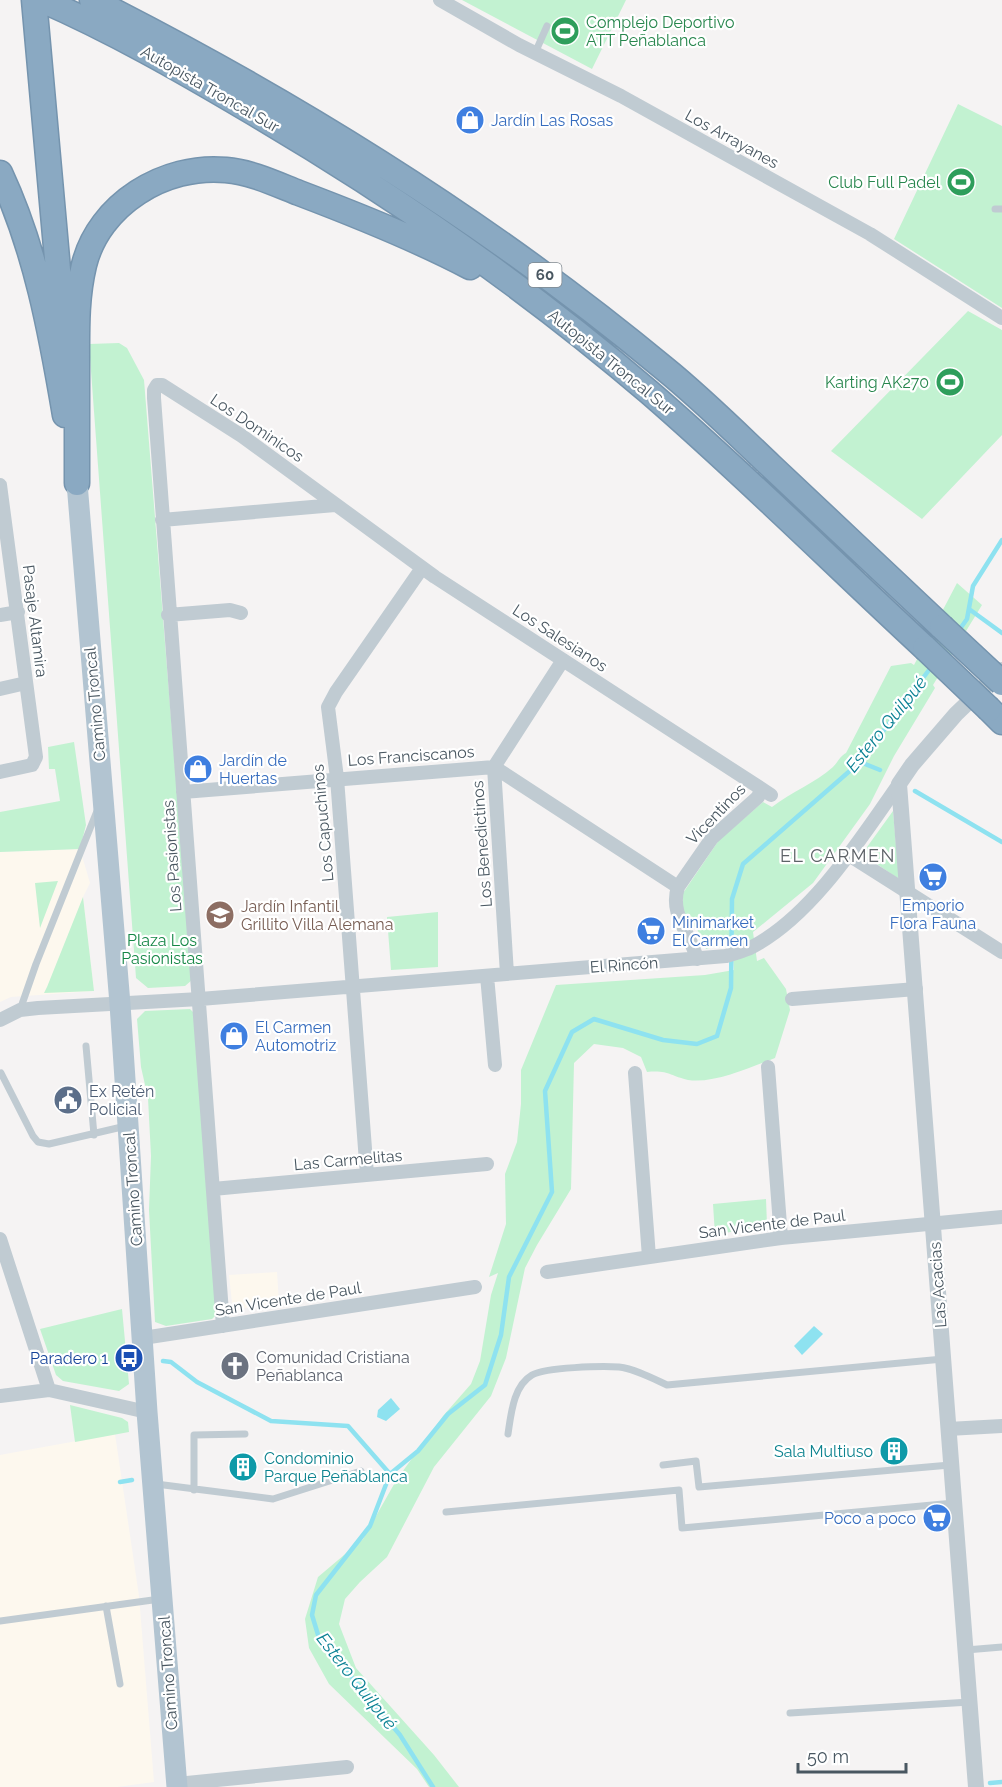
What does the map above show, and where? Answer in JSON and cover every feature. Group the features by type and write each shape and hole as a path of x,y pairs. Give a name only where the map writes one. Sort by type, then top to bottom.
{"highway":[{"name":"Autopista Troncal Sur","path":"92,0 193,51 362,150 438,199 630,340 697,397 1002,683"},
{"name":"Autopista Troncal Sur","path":"42,1 183,72 336,162 462,246 553,314 676,415 995,716"},
{"path":"42,1 77,483"},
{"path":"77,483 77,311 84,264 98,232 108,219 133,195 160,180 183,173 210,169 229,170 268,181 431,247 553,314"},
{"path":"0,173 26,236 38,276 77,483"}],"main road":[{"name":"Camino Troncal","path":"77,483 120,1004 147,1412 177,1785"}],"street":[{"name":"Los Arrayanes","path":"440,0 535,53 631,101 870,234 1001,313"},
{"name":"Los Dominicos","path":"157,385 162,385 242,436 335,505"},
{"name":"Los Pasionistas","path":"157,385 154,398 168,615 200,999 223,1326"},
{"name":"Pasaje Altamira","path":"0,484 3,522 18,612 36,751 35,761 28,766 0,772"},
{"path":"162,520 335,505"},
{"name":"Los Salesianos","path":"335,505 422,568 766,792"},
{"name":"Los Capuchinos","path":"367,1175 337,778 328,707 422,568"},
{"path":"168,615 230,610 241,614"},
{"path":"0,615 18,612"},
{"name":"Los Benedictinos","path":"507,974 494,767 563,660"},
{"name":"El Rincón","path":"20,1010 200,999 697,959 726,956 752,948 810,903 849,855 912,765 956,714 1002,670"},
{"path":"0,688 26,683"},
{"name":"Los Franciscanos","path":"183,792 494,767 678,887"},
{"name":"Las Acacias","path":"899,784 976,1787"},
{"name":"Vicentinos","path":"678,887 712,838 766,792"},
{"path":"849,855 1002,952"},
{"path":"678,887 675,896 677,918 695,949 697,959"},
{"path":"487,976 495,1065"},
{"path":"792,999 916,988"},
{"path":"0,1020 20,1010"},
{"path":"768,1067 781,1238"},
{"path":"635,1073 649,1257"},
{"name":"Las Carmelitas","path":"213,1189 487,1164"},
{"name":"San Vicente de Paul","path":"548,1272 781,1238 1002,1217"},
{"path":"0,1239 7,1279 49,1390"},
{"name":"San Vicente de Paul","path":"143,1338 475,1287"},
{"path":"0,1396 49,1390 147,1412"},
{"path":"948,1429 1002,1426"},
{"path":"177,1785 346,1767"}],"lane":[{"path":"535,53 547,26"},
{"path":"20,1010 103,797"},
{"path":"86,1046 94,1135"},
{"path":"1,1072 38,1142 49,1144 128,1126"},
{"path":"507,1434 513,1405 520,1387 532,1375 562,1368 620,1367 667,1384 943,1359"},
{"path":"194,1490 194,1435 245,1434"},
{"path":"663,1465 696,1461 699,1487 951,1465"},
{"path":"153,1484 273,1499 361,1471"},
{"path":"446,1512 679,1490 682,1528 954,1503"},
{"path":"0,1621 162,1599"},
{"path":"106,1606 120,1684"},
{"path":"965,1650 1002,1647"},
{"path":"790,1713 970,1702"}],"shaded area":[{"path":"80,849 90,883 83,897 94,991 11,997 0,1002 0,852"},
{"path":"277,1272 279,1303 239,1309 232,1303 229,1275"},
{"path":"115,1434 139,1596 154,1782 117,1787 0,1787 0,1455"}],"green space":[{"name":"Complejo Deportivo ATT Peñablanca","path":"462,0 626,0 592,69"},
{"name":"Club Full Padel","path":"958,104 1002,126 1002,308 894,239"},
{"name":"Karting AK270","path":"968,311 1002,330 1002,435 922,519 831,451"},
{"name":"Plaza Los Pasionistas","path":"119,343 127,348 144,380 192,980 185,986 148,988 136,978 89,344"},
{"path":"957,583 982,605 933,685 935,688 894,756 870,804 813,883 753,932 757,961 764,958 786,989 790,1010 775,1058 732,1074 698,1081 665,1073 647,1072 641,1057 623,1048 594,1044 574,1063 571,1189 525,1268 506,1358 491,1396 434,1467 387,1557 345,1599 339,1624 356,1668 434,1755 459,1787 429,1787 417,1769 329,1684 309,1648 305,1619 318,1577 363,1539 397,1479 443,1416 471,1384 480,1361 491,1295 498,1273 489,1277 506,1224 505,1174 517,1142 521,1104 521,1070 556,985 705,975 734,970 732,942 706,949 698,931 683,913 683,893 719,840 763,802 772,807 826,773 846,753 891,666 911,663 914,665"},
{"path":"74,742 86,825 80,849 0,852 0,812 60,801 55,769 49,769 48,747"},
{"path":"893,811 899,879 862,854"},
{"path":"58,881 40,928 35,883"},
{"path":"83,897 94,991 44,993 47,987"},
{"path":"438,912 438,967 391,970 387,917"},
{"path":"190,1009 195,1014 218,1313 212,1319 166,1326 155,1322 149,1210 151,1156 148,1098 141,1067 137,1019 145,1011"},
{"path":"766,1199 767,1225 715,1235 713,1204"},
{"path":"122,1309 129,1384 119,1391 63,1381 56,1375 40,1329"},
{"path":"70,1405 122,1418 128,1422 129,1432 75,1442"}],"water":[{"path":"814,1326 823,1334 802,1355 794,1346"},
{"path":"391,1398 400,1409 386,1421 377,1417 378,1410"}],"waterway":[{"name":"Estero Quilpué","path":"957,633 967,619 973,586 1002,540"},
{"path":"969,609 1002,633"},
{"name":"Estero Quilpué","path":"433,1787 400,1735 319,1638 312,1615 316,1595 370,1526 390,1474 418,1451 448,1414 485,1385 501,1335 509,1277 552,1192 545,1091 572,1032 594,1019 663,1040 697,1044 717,1036 731,988 732,899 743,864 860,762 932,666"},
{"path":"860,762 880,770"},
{"path":"915,791 1002,842"},
{"path":"163,1361 171,1362 197,1382 271,1421 348,1426 390,1474"},
{"path":"120,1482 132,1480"},
{"path":"990,1783 1002,1782"}],"place":[{"name":"Complejo Deportivo ATT Peñablanca","path":"565,31"},
{"name":"Jardín Las Rosas","path":"470,120"},
{"name":"Club Full Padel","path":"961,182"},
{"name":"Karting AK270","path":"950,382"},
{"name":"Jardín de Huertas","path":"198,769"},
{"name":"Emporio Flora Fauna","path":"933,877"},
{"name":"Jardín Infantil Grillito Villa Alemana","path":"220,915"},
{"name":"Minimarket El Carmen","path":"651,931"},
{"name":"El Carmen Automotriz","path":"234,1036"},
{"name":"Ex Retén Policial","path":"68,1100"},
{"name":"Paradero 1","path":"129,1358"},
{"name":"Comunidad Cristiana Peñablanca","path":"235,1366"},
{"name":"Sala Multiuso","path":"894,1451"},
{"name":"Condominio Parque Peñablanca","path":"243,1467"},
{"name":"Poco a poco","path":"937,1518"}],"district":[{"name":"EL CARMEN","path":"838,855"}]}
